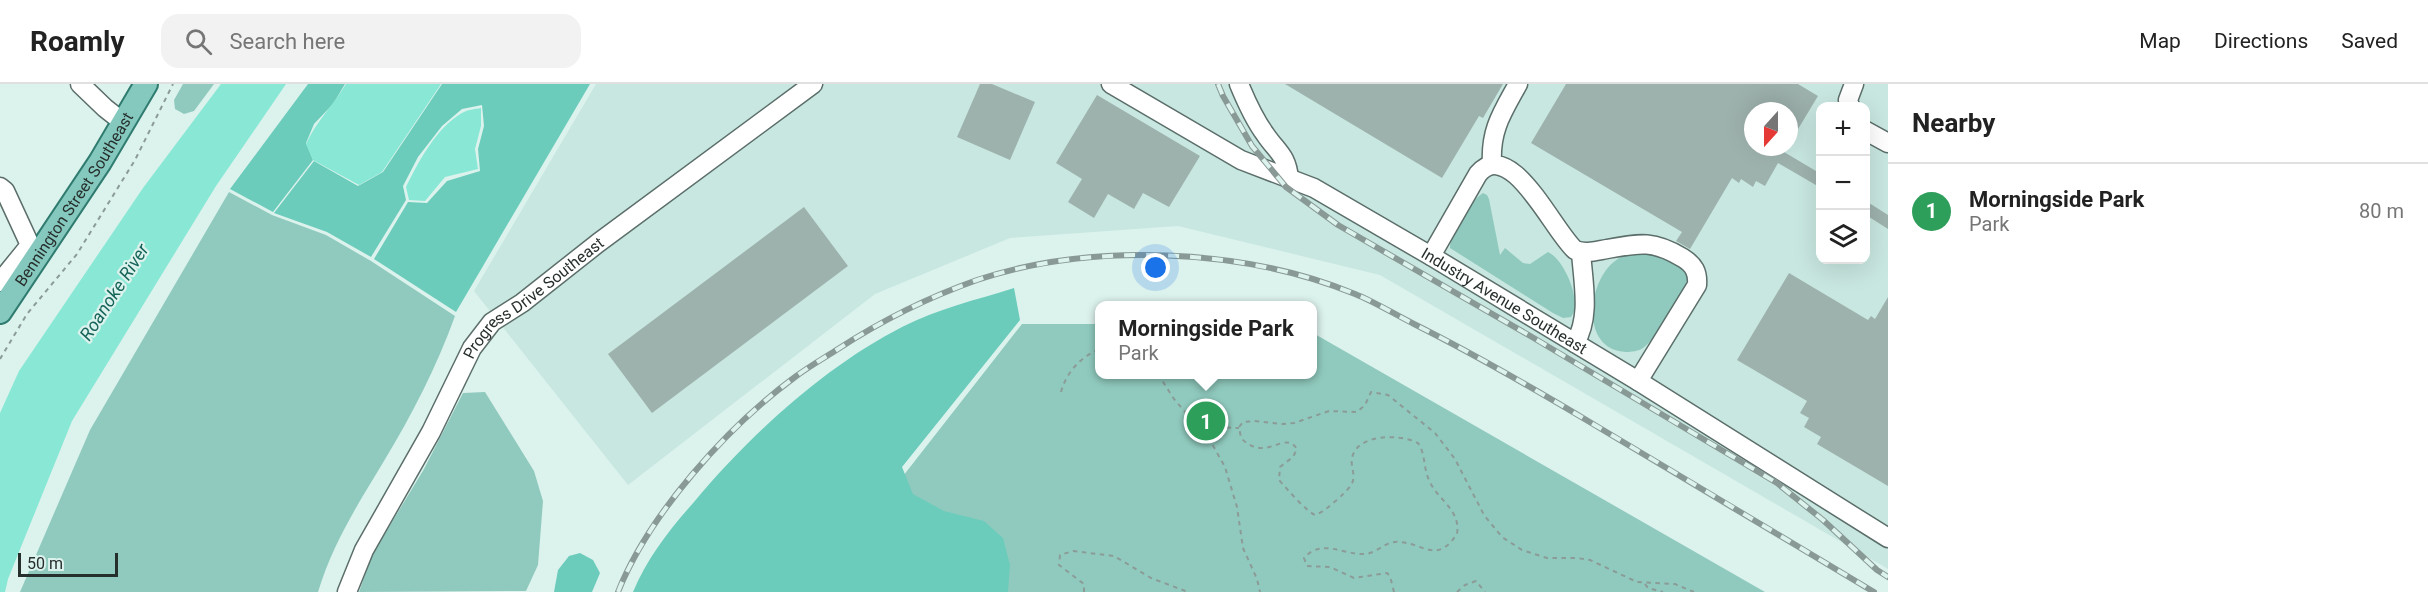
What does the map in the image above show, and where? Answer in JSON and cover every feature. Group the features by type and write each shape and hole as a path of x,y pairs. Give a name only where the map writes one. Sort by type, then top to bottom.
{"main road":[{"name":"Bennington Street Southeast","path":"0,312 124,123 146,84"}],"street":[{"path":"80,84 124,123"},
{"name":"Progress Drive Southeast","path":"347,592 364,550 431,432 472,348 492,322 522,303 598,243 813,84"},
{"name":"Industry Avenue Southeast","path":"1111,84 1241,160 1314,188 1431,256 1638,381 1888,537"},
{"path":"1239,84 1264,134 1284,157 1289,179"},
{"path":"1491,164 1492,135 1518,84"},
{"path":"1849,102 1854,84"},
{"path":"1870,133 1888,143"},
{"path":"1431,256 1478,174 1491,164 1501,165 1517,174 1569,244 1581,252 1635,243 1655,244 1666,248 1695,268 1698,276 1697,285 1638,381"},
{"path":"0,187 5,191 30,245 1,277"},
{"path":"1575,343 1582,331 1585,318 1581,252"}],"path":[{"path":"0,359 27,314 83,245 135,160 173,84"},
{"path":"1061,392 1073,368 1095,351"},
{"path":"1161,379 1174,399 1211,442 1226,467 1237,507 1243,548 1257,579 1260,592"},
{"path":"1394,592 1387,573 1354,578 1330,567 1307,566 1304,558 1316,549 1324,547 1365,554 1394,542 1430,551 1447,546 1457,534 1457,518 1428,480 1425,458 1418,443 1402,437 1386,437 1364,442 1358,446 1352,458 1354,478 1351,485 1325,511 1315,515 1304,509 1296,496 1279,480 1280,467 1296,452 1294,445 1286,442 1267,449 1254,448 1241,438 1239,428 1243,422 1294,423 1329,411 1357,412 1365,405 1371,392 1389,394 1435,433 1455,459 1484,515 1502,537 1512,544 1522,550 1547,558 1590,560 1637,582 1675,584 1694,592"},
{"path":"1201,432 1209,427 1239,428"},
{"path":"1084,592 1084,584 1059,565 1060,555 1073,551 1114,556 1151,578 1188,592"},
{"path":"1456,592 1476,581 1485,592"},
{"path":"1646,584 1648,588 1662,592"}],"shaded area":[{"path":"183,84 214,84 194,111 184,114 175,109 174,100"},
{"path":"308,84 345,84 333,104 314,124 306,143 313,160 273,212 230,189"},
{"path":"442,84 590,84 456,312 374,259 408,202 427,203 447,181 480,171 478,149 484,126 482,105 462,109 442,126 418,157 403,186 406,200 371,257 327,232 274,213 314,161 358,186 383,172"},
{"path":"596,84 1888,84 1888,569 1380,275 1178,226 1010,238 875,294 628,485 474,291"},
{"path":"229,192 272,215 326,235 371,261 455,316 414,408 339,540 318,592 20,592 90,430"},
{"path":"1483,193 1489,199 1500,255 1505,248 1523,263 1530,264 1548,252 1560,263 1573,292 1575,302 1571,317 1563,318 1553,313 1450,248 1453,233 1461,217"},
{"path":"1645,251 1680,267 1688,278 1675,304 1647,345 1630,352 1611,348 1601,340 1595,328 1594,298 1598,284 1615,261 1629,254"},
{"path":"1014,288 1020,320 902,467 913,494 944,511 984,521 1003,538 1010,565 1008,592 633,592 660,544 716,477 764,428 817,382 873,343 902,327 943,310"},
{"path":"1022,324 1095,324 1095,379 1317,379 1317,335 1765,592 995,592 871,517"},
{"path":"485,392 534,471 543,501 538,565 526,591 359,592 372,555 424,469 463,393"},
{"path":"580,553 593,560 600,573 592,592 554,592 558,570 569,556"}],"water":[{"name":"Roanoke River","path":"221,84 286,84 216,186 72,421 8,579 5,592 0,592 0,413 19,371 143,188"},
{"path":"346,84 441,84 382,172 359,185 313,160 306,144"},
{"path":"481,108 481,126 475,149 478,169 445,177 425,201 409,200 406,187 436,136 462,113"}],"building":[{"path":"980,84 992,84 1035,102 1010,160 957,137"},
{"path":"1285,84 1503,84 1483,118 1479,116 1442,178"},
{"path":"1566,84 1798,84 1818,96 1798,129 1798,102 1744,102 1744,156 1791,156 1816,171 1816,185 1778,163 1765,186 1756,181 1753,187 1741,179 1739,183 1732,178 1690,249 1676,241 1682,232 1531,143"},
{"path":"1097,95 1200,156 1169,207 1143,193 1134,209 1108,194 1094,218 1068,202 1082,179 1056,163"},
{"path":"1870,204 1888,215 1888,229 1870,218"},
{"path":"804,207 848,266 652,413 608,354"},
{"path":"1789,273 1868,320 1871,316 1875,319 1888,297 1888,486 1817,444 1821,437 1804,427 1809,418 1800,413 1807,401 1737,360"}],"railway":[{"path":"1218,84 1252,146 1286,187 1338,225 1777,483 1888,577"},
{"path":"618,592 649,533 693,474 717,446 769,397 811,366 888,319 977,280 1021,268 1069,260 1117,256 1217,259 1265,267 1312,279 1355,294 1524,383 1874,592"}],"place":[{"name":"Morningside Park","path":"1206,421"}]}
